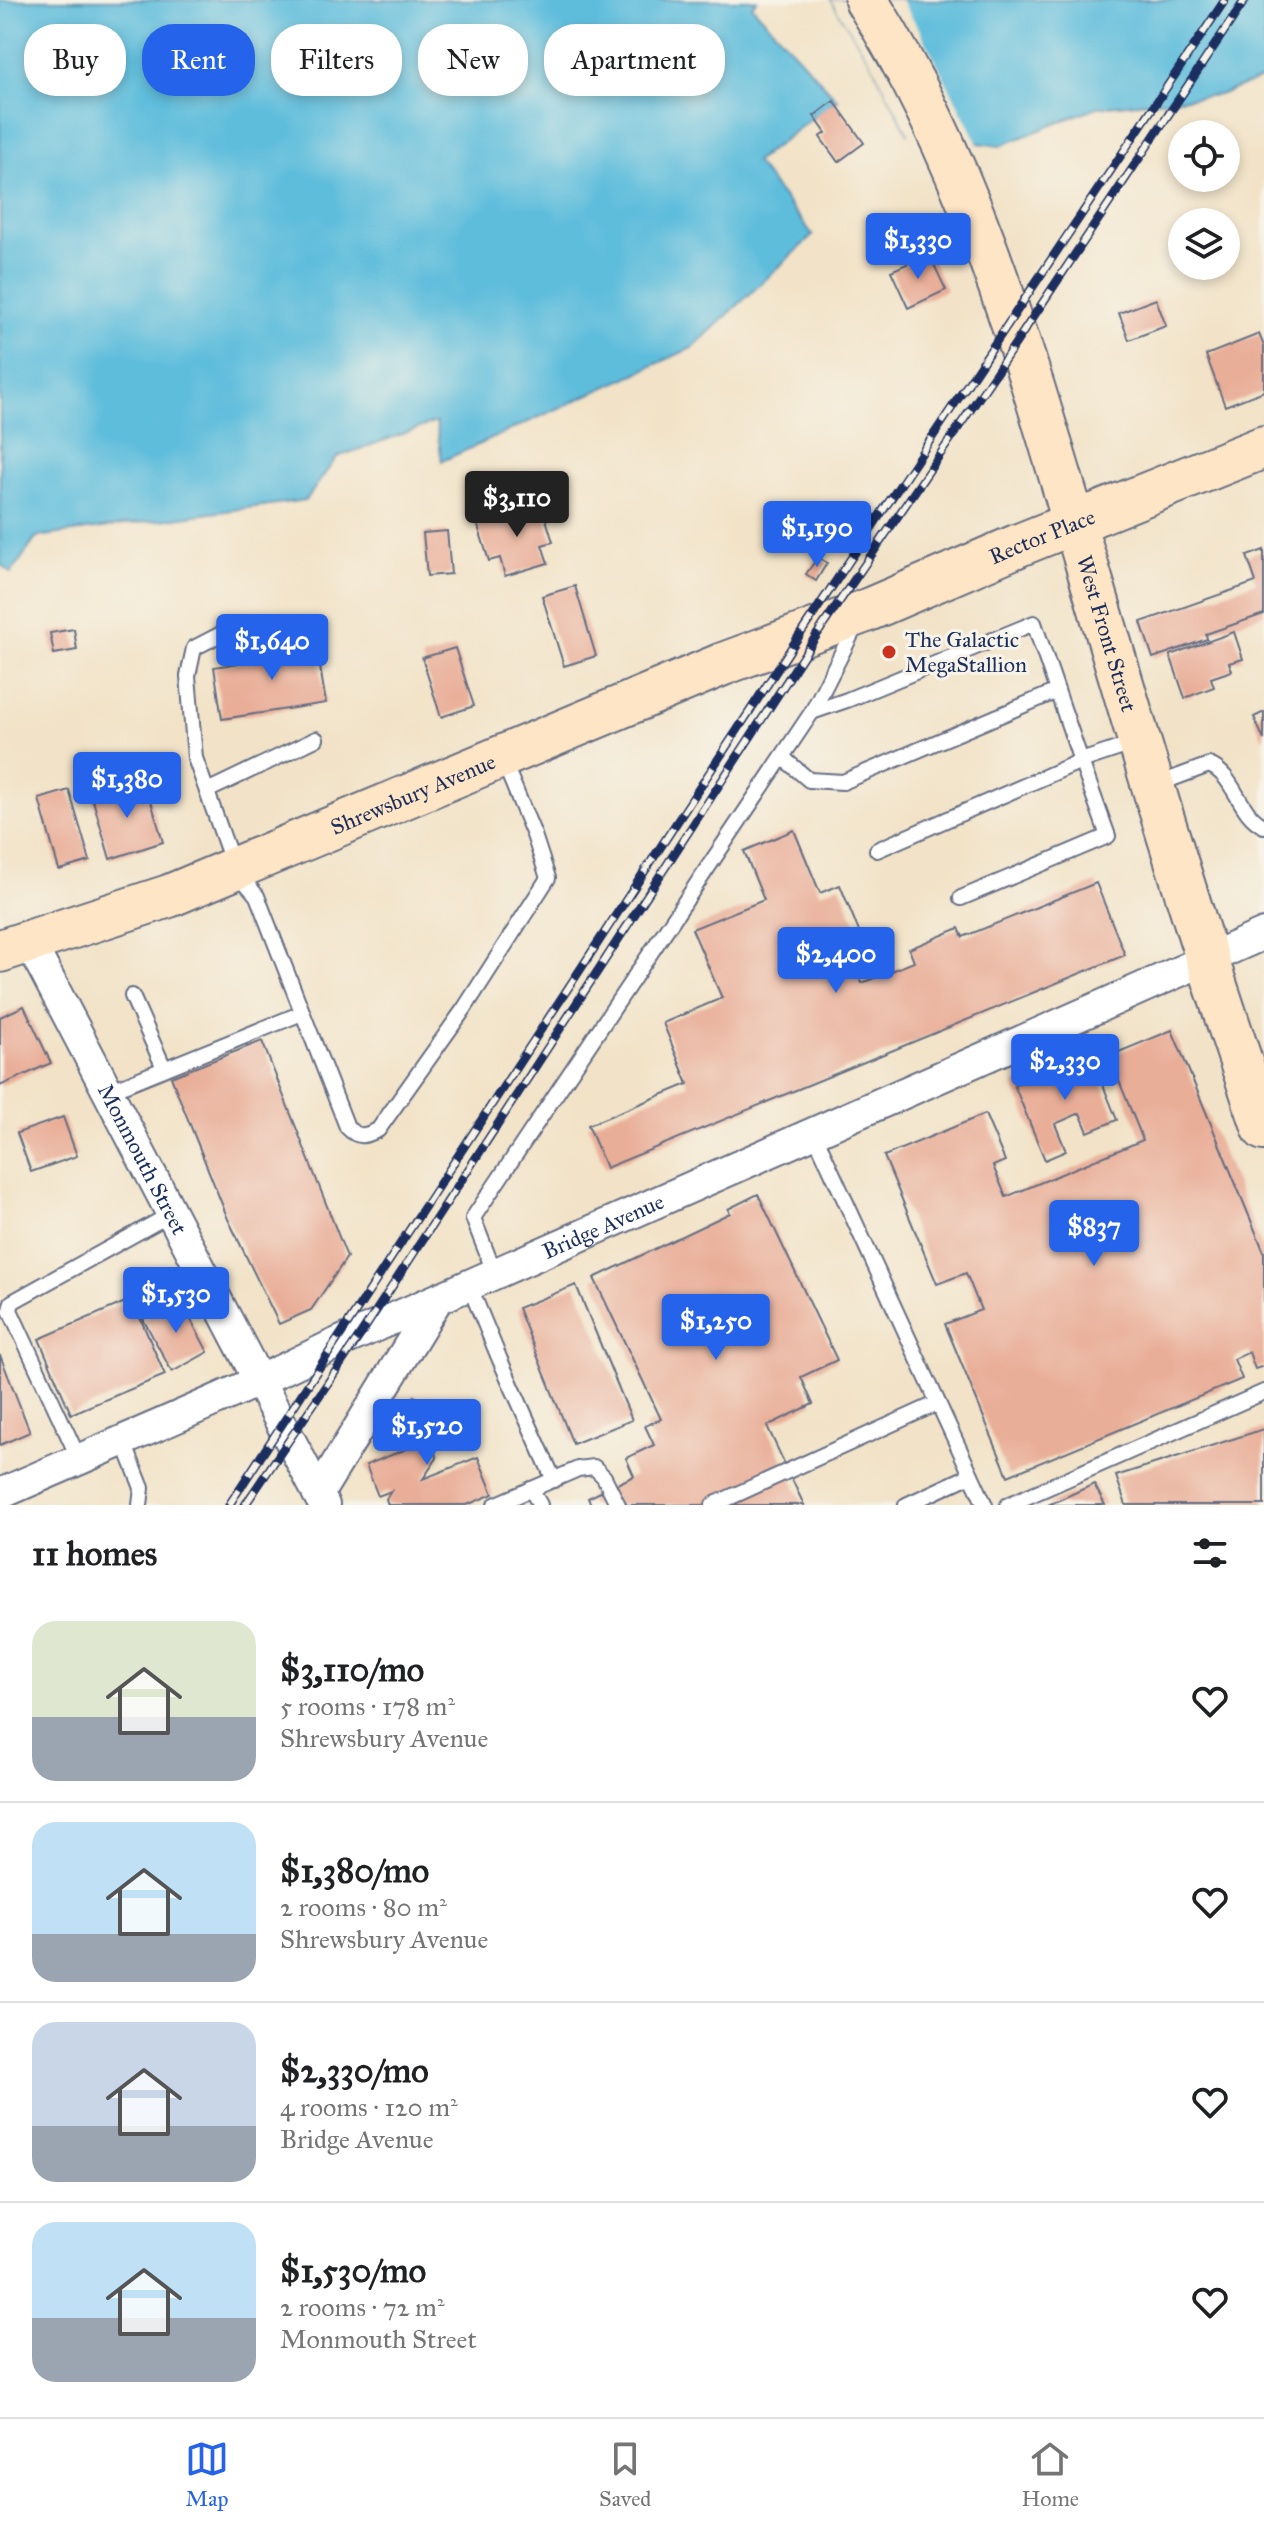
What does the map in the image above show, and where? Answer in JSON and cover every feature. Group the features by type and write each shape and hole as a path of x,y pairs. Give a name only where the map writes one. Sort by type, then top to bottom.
{"main road":[{"name":"West Front Street","path":"866,0 915,84 943,140 993,268 1225,1018 1264,1129"},
{"name":"Rector Place","path":"822,627 1264,447"},
{"name":"Shrewsbury Avenue","path":"7,948 169,896 736,659 822,627"}],"street":[{"name":"Bridge Avenue","path":"0,1494 259,1383 331,1346 1264,934"},
{"name":"Monmouth Street","path":"7,948 107,1092 321,1500"},
{"path":"321,1500 437,1300"}],"lane":[{"path":"554,1480 500,1360 482,1280 473,1218 812,712 863,612"},
{"path":"812,712 1034,623 1108,836 961,898"},
{"path":"271,627 221,634 194,648 188,676 195,758 235,870 257,896 347,1127 354,1135 364,1136 378,1130 464,1009 548,878 502,758"},
{"path":"782,757 809,780 843,782 1057,691"},
{"path":"207,791 316,739"},
{"path":"877,850 1081,761 1139,742"},
{"path":"1154,786 1209,765 1220,769 1253,820 1264,826"},
{"path":"132,996 164,1068"},
{"path":"107,1092 302,1013"},
{"path":"814,1133 985,1505"},
{"path":"79,1459 10,1310 12,1302 171,1214"},
{"path":"1008,1505 1264,1392"},
{"path":"713,1505 938,1403"},
{"path":"123,1439 142,1488 140,1505"},
{"path":"495,1505 578,1469 594,1467 604,1477 618,1505"},
{"path":"906,1505 971,1475"},
{"path":"531,1489 540,1505"}],"water":[{"path":"0,0 757,0 752,6 837,99 755,162 813,235 692,348 442,461 436,422 337,457 306,500 37,537 11,573 0,564"},
{"path":"831,0 1264,0 1264,78 1219,95 1097,107 1000,146 908,133 872,64"}],"pier":[{"path":"831,0 901,0 921,32 979,146 910,136 872,64"}],"building":[{"path":"834,101 864,143 838,162 820,137 826,133 814,116"},
{"path":"929,254 946,290 908,308 891,271"},
{"path":"1156,299 1166,326 1129,340 1119,313"},
{"path":"1259,334 1264,346 1264,391 1225,406 1206,355"},
{"path":"541,503 553,542 542,545 548,563 505,576 500,558 489,561 477,523"},
{"path":"447,531 451,574 427,576 423,533"},
{"path":"1264,550 1264,614 1206,634 1207,639 1153,658 1141,622 1256,582 1247,556"},
{"path":"818,557 827,563 816,581 806,574"},
{"path":"575,586 596,656 564,666 542,596"},
{"path":"74,629 77,650 54,654 50,633"},
{"path":"1234,632 1243,659 1229,663 1232,671 1211,678 1214,687 1185,698 1170,655"},
{"path":"315,637 326,703 222,719 214,667 284,656 282,643"},
{"path":"455,648 474,706 441,717 422,658"},
{"path":"1264,712 1264,740 1254,717"},
{"path":"145,781 163,842 110,859 92,797"},
{"path":"69,790 90,861 59,870 39,799"},
{"path":"794,830 820,893 840,885 865,946 849,952 862,983 914,962 909,949 959,928 963,937 1096,883 1125,955 606,1168 588,1125 688,1084 663,1023 722,998 692,929 764,900 744,851"},
{"path":"24,1006 51,1063 0,1086 0,1017"},
{"path":"1172,1030 1264,1252 1264,1366 1255,1369 1249,1352 1234,1359 1242,1379 1008,1476 945,1324 981,1310 966,1273 937,1284 884,1156 985,1114 1005,1161 993,1166 1006,1197 1143,1140 1109,1056"},
{"path":"262,1041 347,1257 311,1310 279,1324 228,1219 171,1077"},
{"path":"1090,1053 1117,1120 1088,1132 1080,1113 1055,1124 1066,1151 1045,1160 1014,1085"},
{"path":"63,1117 77,1156 31,1172 17,1133"},
{"path":"758,1194 837,1360 801,1377 813,1404 767,1426 804,1505 591,1505 588,1498 634,1476 626,1458 654,1445 645,1426 661,1419 594,1278 730,1213 728,1209"},
{"path":"576,1285 632,1420 573,1444 518,1308"},
{"path":"132,1299 165,1375 71,1414 39,1339"},
{"path":"180,1299 208,1352 172,1372 143,1319"},
{"path":"0,1355 30,1432 0,1445"},
{"path":"414,1396 454,1422 444,1437 431,1442 437,1458 423,1479 478,1457 493,1494 467,1505 388,1505 386,1499 391,1491 378,1496 366,1465 427,1441 399,1419"},
{"path":"1264,1429 1264,1505 1126,1505 1116,1476"},
{"path":"1094,1484 1105,1505 1048,1505"}],"railway":[{"path":"229,1505 801,633 1225,0"},
{"path":"245,1505 361,1334 822,627 1245,0"}],"place":[{"name":"The Galactic MegaStallion","path":"889,652"}]}
